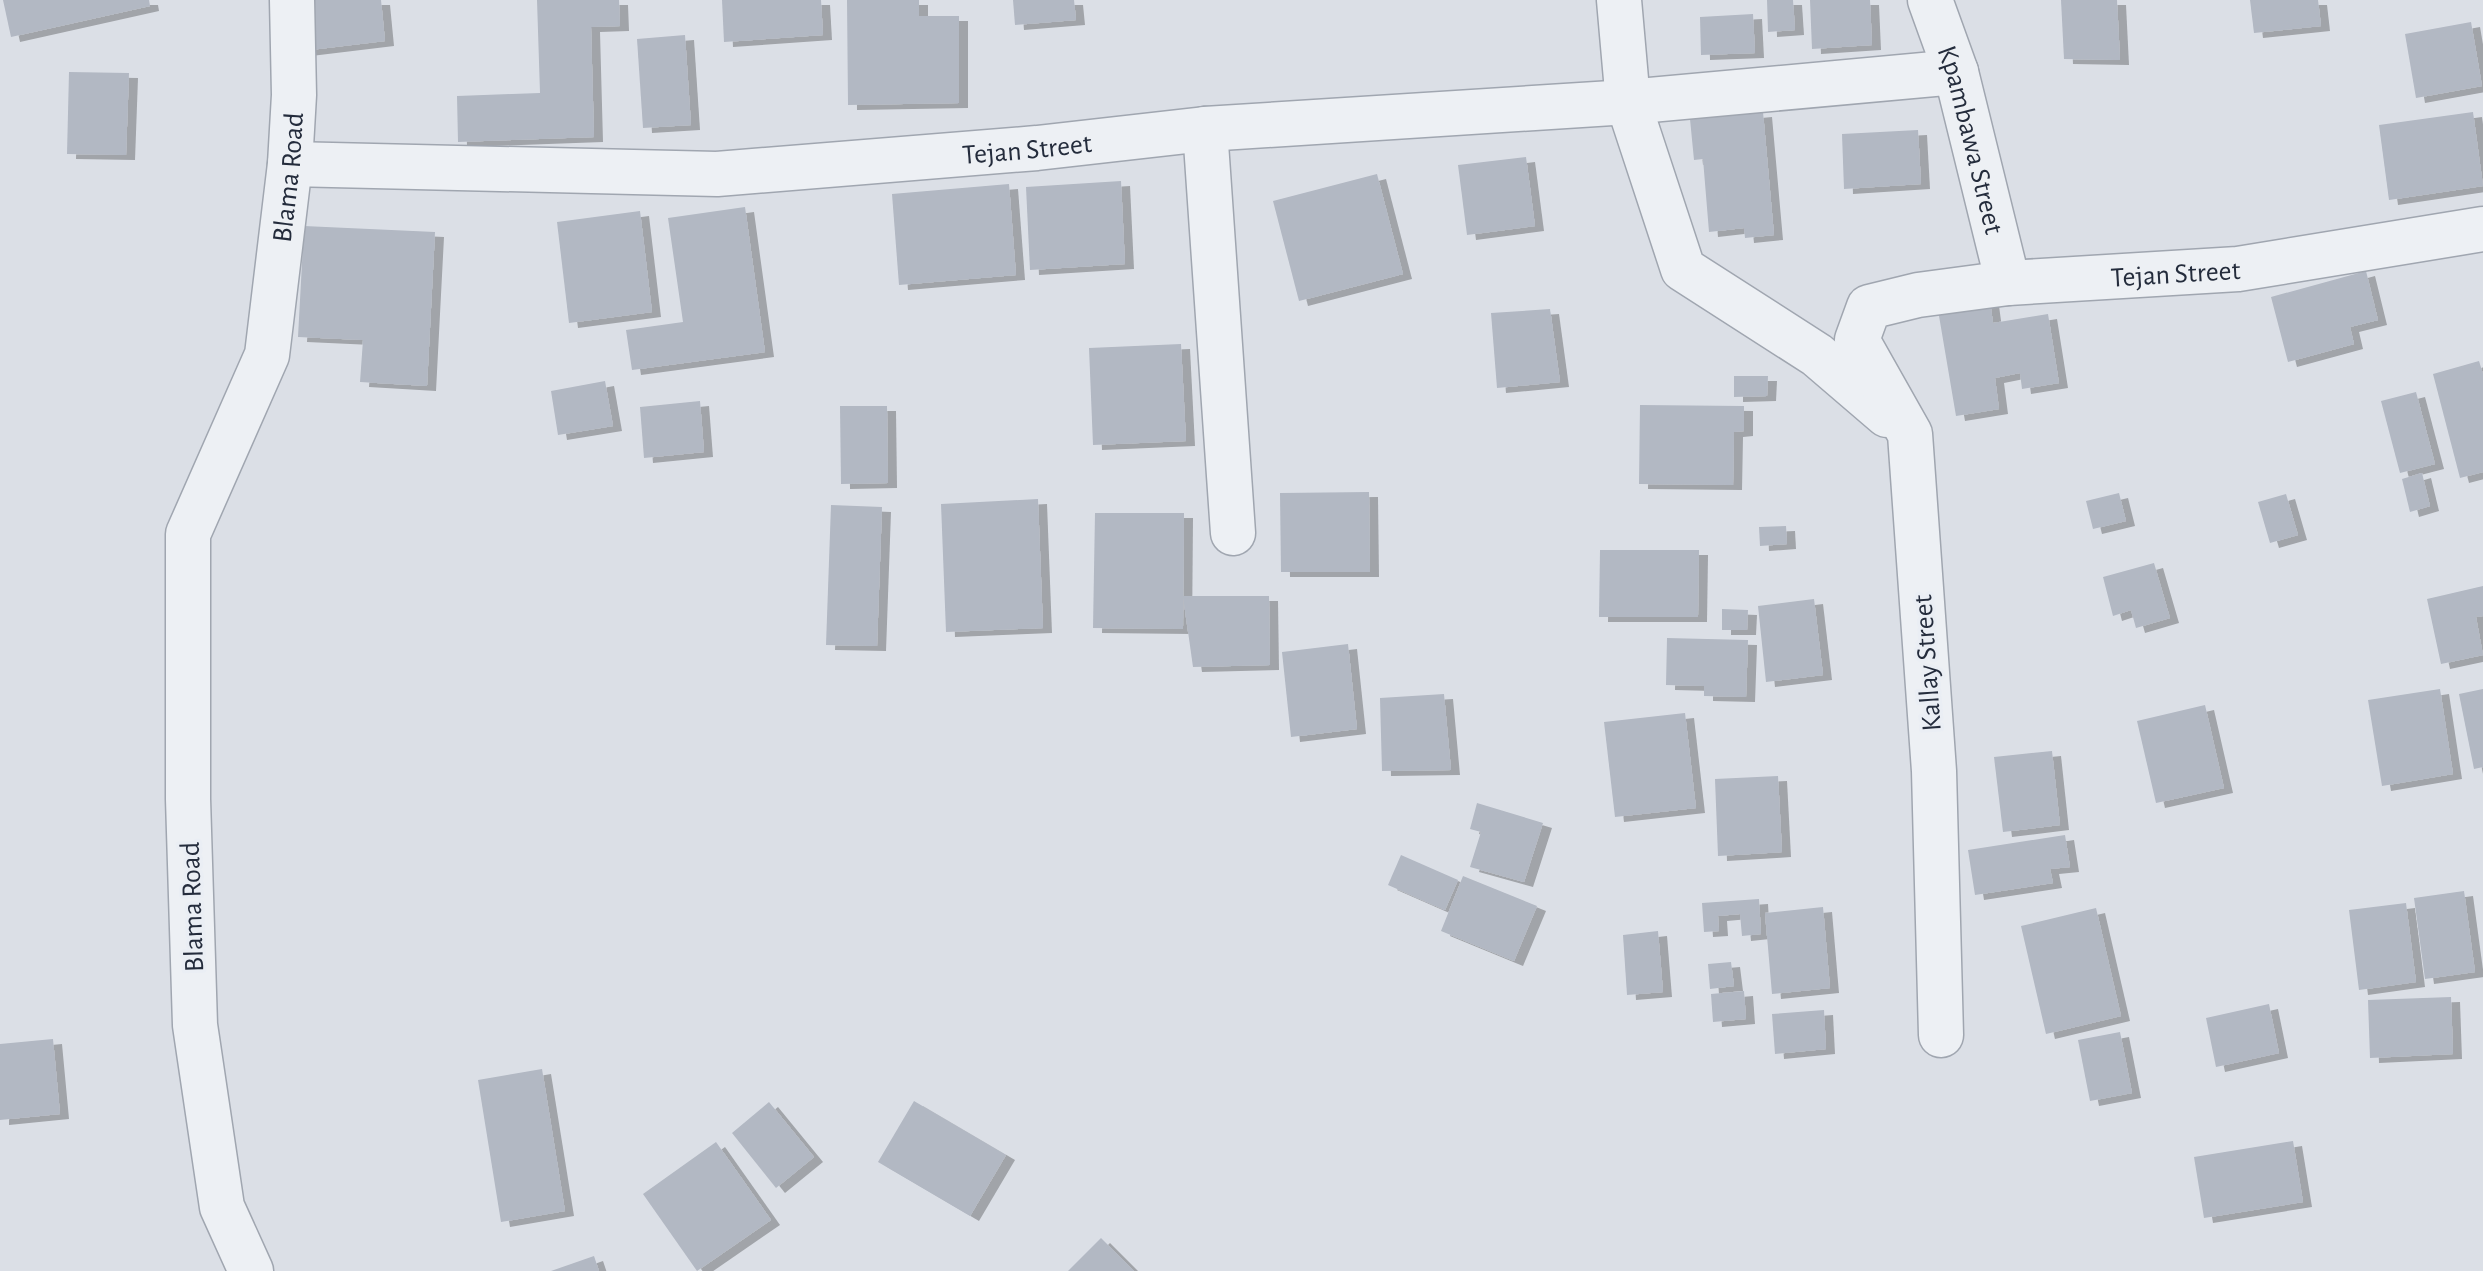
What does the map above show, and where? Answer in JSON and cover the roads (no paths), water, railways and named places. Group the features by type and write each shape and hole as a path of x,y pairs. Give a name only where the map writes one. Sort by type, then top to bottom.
{"street":[{"name":"Blama Road","path":"251,1271 222,1207 195,1025 188,799 188,534 267,355 290,164 294,95 292,0"},
{"path":"1619,0 1628,102 1683,269 1817,355 1910,434"},
{"name":"Kpambawa Street","path":"1930,0 1956,72 2008,283"},
{"name":"Tejan Street","path":"290,164 717,174 1037,148 1205,129 1628,102 1956,72"},
{"path":"1205,129 1233,533"},
{"name":"Tejan Street","path":"1869,307 1918,295 2008,283 2238,269 2483,229"},
{"name":"Kallay Street","path":"1869,307 1857,340 1910,434 1934,771 1941,1035"}]}
